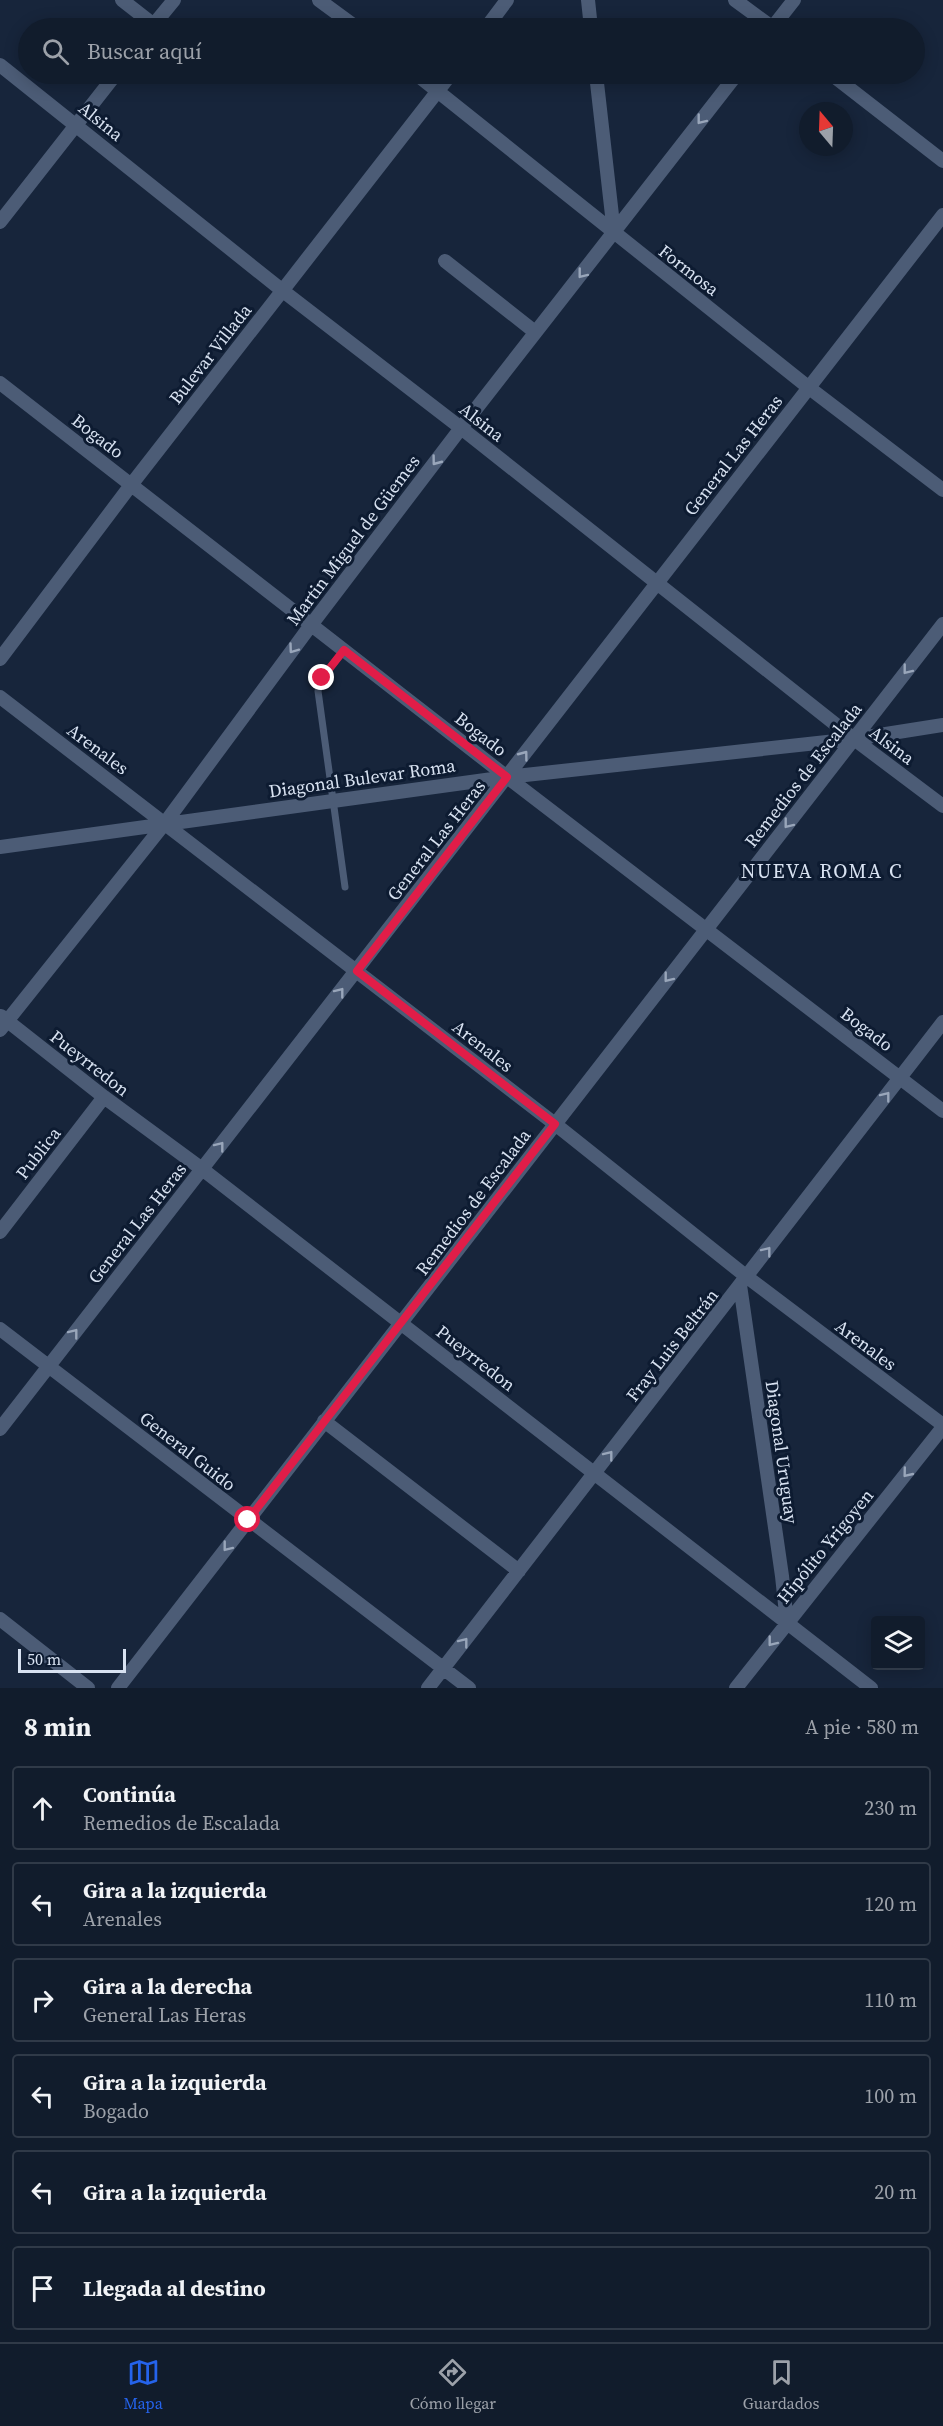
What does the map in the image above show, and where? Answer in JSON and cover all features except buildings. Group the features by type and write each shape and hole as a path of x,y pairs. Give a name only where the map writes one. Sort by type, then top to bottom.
{"street":[{"path":"122,0 143,18"},
{"path":"160,18 174,0"},
{"path":"319,0 343,18"},
{"path":"494,18 507,0"},
{"path":"588,0 590,18"},
{"path":"735,0 759,18"},
{"path":"780,18 794,0"},
{"name":"Alsina","path":"0,65 18,79"},
{"name":"Alsina","path":"25,84 283,291 461,428 854,739 943,806"},
{"path":"0,222 108,84"},
{"name":"Formosa","path":"430,84 808,387 943,490"},
{"name":"Bulevar Villada","path":"0,659 131,484 443,84"},
{"path":"597,84 614,233"},
{"name":"Martin Miguel de Güemes","path":"2,1022 165,823 311,625 461,428 729,84"},
{"path":"844,84 943,161"},
{"name":"General Las Heras","path":"0,1429 943,215"},
{"path":"445,261 535,332"},
{"name":"Bogado","path":"0,382 507,777 943,1111"},
{"name":"Remedios de Escalada","path":"118,1688 943,624"},
{"name":"Arenales","path":"0,697 555,1124 744,1281 943,1426"},
{"name":"Diagonal Bulevar Roma","path":"0,847 507,777 854,739 943,725"},
{"name":"Pueyrredon","path":"2,1022 202,1169 871,1688"},
{"name":"Fray Luis Beltrán","path":"428,1688 943,1022"},
{"name":"Publica","path":"0,1232 104,1097"},
{"name":"Diagonal Uruguay","path":"744,1281 787,1623"},
{"name":"General Guido","path":"0,1329 469,1688"},
{"path":"324,1421 519,1571"},
{"name":"Hipólito Yrigoyen","path":"736,1688 943,1426"},
{"path":"0,1619 88,1688"}],"lane":[{"path":"344,650 322,678 318,691 345,887"}],"district":[{"name":"NUEVA ROMA C","path":"822,871"}],"route":[{"path":"248,1520 555,1124 357,971 507,777 344,650 322,678"}]}
